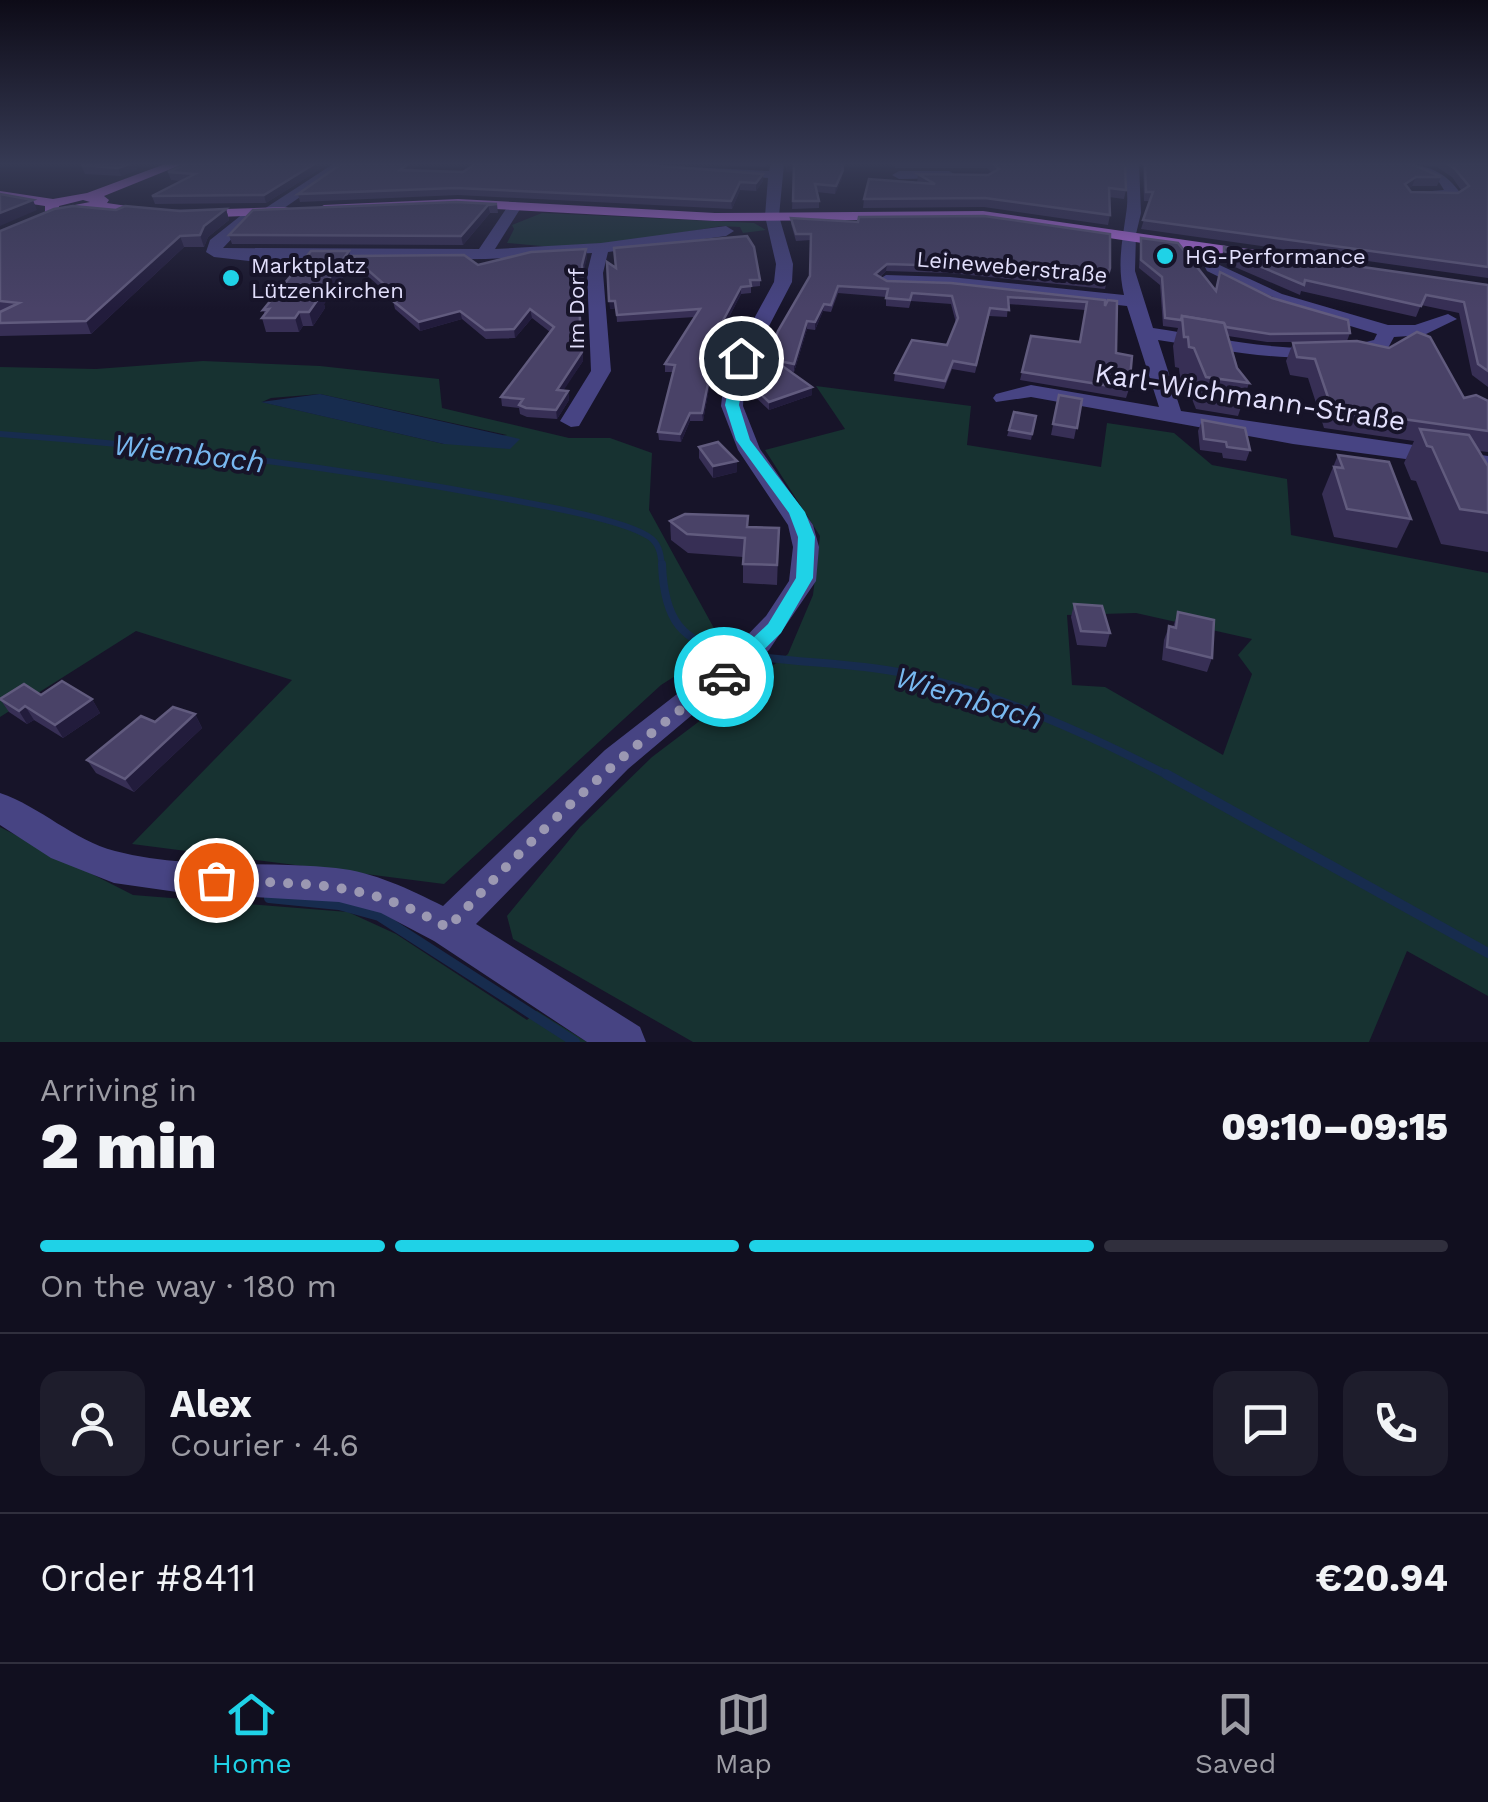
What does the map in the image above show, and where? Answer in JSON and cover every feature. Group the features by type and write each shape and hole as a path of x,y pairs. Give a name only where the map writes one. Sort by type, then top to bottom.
{"main road":[{"path":"38,220 48,213"},
{"path":"149,213 173,216 262,213"},
{"path":"626,213 772,217 984,215 1269,258"}],"street":[{"path":"486,254 487,244 510,213"},
{"path":"448,928 527,843 644,735 750,655 774,628 804,578 806,537 797,512 743,440 732,405 741,358 783,284 785,256 772,213"},
{"name":"Leineweberstraße","path":"1134,213 1126,258 1134,300 1168,396 1170,417"},
{"name":"Im Dorf","path":"249,214 216,243 214,252 287,256 486,254 600,248 726,231"},
{"name":"Im Dorf","path":"572,421 601,371 594,273 600,248"},
{"path":"1213,267 1232,279 1318,313 1388,331 1417,331 1448,319"},
{"name":"Leineweberstraße","path":"886,280 950,282 1134,300"},
{"path":"1146,333 1322,355 1362,351 1381,344 1389,337 1388,331"},
{"name":"Karl-Wichmann-Straße","path":"1003,398 1031,392 1170,417 1488,463"},
{"path":"0,806 64,847 114,867 184,878 340,886 389,898 448,928 625,1042"}],"green space":[{"path":"542,213 754,223 766,230 743,233 740,227 721,226 633,241 552,247 507,243 512,225"},
{"path":"203,361 320,366 439,379 442,408 569,438 610,438 652,453 649,510 715,630 737,637 661,685 444,884 132,844 292,680 136,631 0,717 0,367 96,369","holes":["320,394 507,435 444,444 262,402"]},
{"path":"816,386 971,406 967,445 1101,467 1107,423 1174,433 1212,465 1287,479 1291,535 1488,573 1488,996 1407,951 1369,1042 693,1042 513,939 507,916 580,827 652,757 788,654 813,595 820,536 765,450 845,429","holes":["1136,613 1252,639 1238,655 1252,674 1223,755 1105,687 1072,685 1067,615"]},
{"path":"0,827 133,895 348,912 396,934 527,1020 537,1011 587,1042 0,1042"}],"water":[{"path":"320,394 520,439 510,449 444,444 261,402"}],"building":[{"path":"45,213 221,213 204,226 200,235 180,236 86,321 0,323 0,312 19,303 0,301 0,231"},
{"path":"250,213 481,213 461,236 229,235"},
{"path":"1146,213 1488,213 1488,267 1143,220"},
{"path":"984,216 1110,234 1106,282 951,266 887,264 875,274 887,281 951,283 1105,300 1105,306 1108,300 1117,301 1116,353 1132,356 1129,389 1022,372 1031,336 1080,342 1087,302 1008,297 1009,310 990,308 976,365 953,361 945,381 895,373 912,340 947,345 958,318 952,296 912,293 910,300 886,298 888,289 838,286 831,305 824,304 815,322 807,321 794,364 774,360 812,387 769,402 751,385 772,360 768,359 778,331 810,276 811,234 796,234 791,218 858,222 859,217"},
{"path":"747,236 754,247 760,280 750,280 751,286 741,287 718,330 706,358 713,359 702,413 690,413 680,434 658,432 675,365 665,364 700,309 617,315 615,301 609,301 607,262 616,268 614,248"},
{"path":"1141,238 1178,243 1216,291 1220,272 1272,298 1348,320 1350,333 1270,334 1182,316 1181,320 1165,318 1162,277 1141,260"},
{"path":"1224,247 1488,285 1488,371 1478,364 1464,302 1426,295 1421,306 1305,280 1304,285 1224,251"},
{"path":"586,249 582,265 584,302 579,303 582,352 557,390 568,391 556,410 526,408 519,405 523,399 501,397 554,327 530,309 514,329 485,330 460,311 419,322 393,301 401,299 352,256 464,255 478,265 531,252"},
{"path":"311,251 349,251 309,312 299,312 295,318 262,318 269,309 263,310"},
{"path":"1182,316 1224,323 1237,368 1249,383 1206,377 1194,348 1189,347 1188,337 1184,337"},
{"path":"1417,332 1430,337 1464,398 1476,395 1488,401 1488,431 1332,409 1315,359 1297,357 1293,343 1357,341 1389,348"},
{"path":"1059,395 1082,399 1077,428 1053,424"},
{"path":"1014,412 1036,416 1032,434 1009,430"},
{"path":"1202,420 1245,428 1250,450 1204,439"},
{"path":"1420,429 1469,435 1488,466 1488,513 1460,509"},
{"path":"718,442 737,461 713,466 699,447"},
{"path":"1338,455 1389,462 1411,519 1347,509 1334,467 1343,468"},
{"path":"685,514 748,516 747,527 779,528 777,565 743,564 745,538 687,534 670,521"},
{"path":"1074,604 1102,606 1110,633 1081,631"},
{"path":"1178,612 1214,620 1212,658 1167,647 1169,626 1176,628"},
{"path":"62,681 92,699 55,725 25,706 19,711 0,699 24,684 41,695"},
{"path":"173,707 195,714 125,779 87,760 141,716 155,722"}],"waterway":[{"name":"Wiembach","path":"0,434 265,461 556,508 642,533 657,545 662,567"},
{"name":"Wiembach","path":"662,564 667,600 679,626 701,643 736,654"},
{"path":"753,656 880,669 969,690 1073,729 1171,777"},
{"name":"Wiembach","path":"1166,774 1488,953"},
{"path":"269,898 339,905 379,916 575,1042"}],"way so far":[{"path":"216,880 340,886 389,898 448,928 527,843 644,735 724,677"}],"place":[{"name":"HG-Performance","path":"1165,256"},
{"name":"Marktplatz Lützenkirchen","path":"231,278"}],"route":[{"path":"724,677 774,628 804,578 806,537 797,512 743,440 732,405 741,358"}]}
